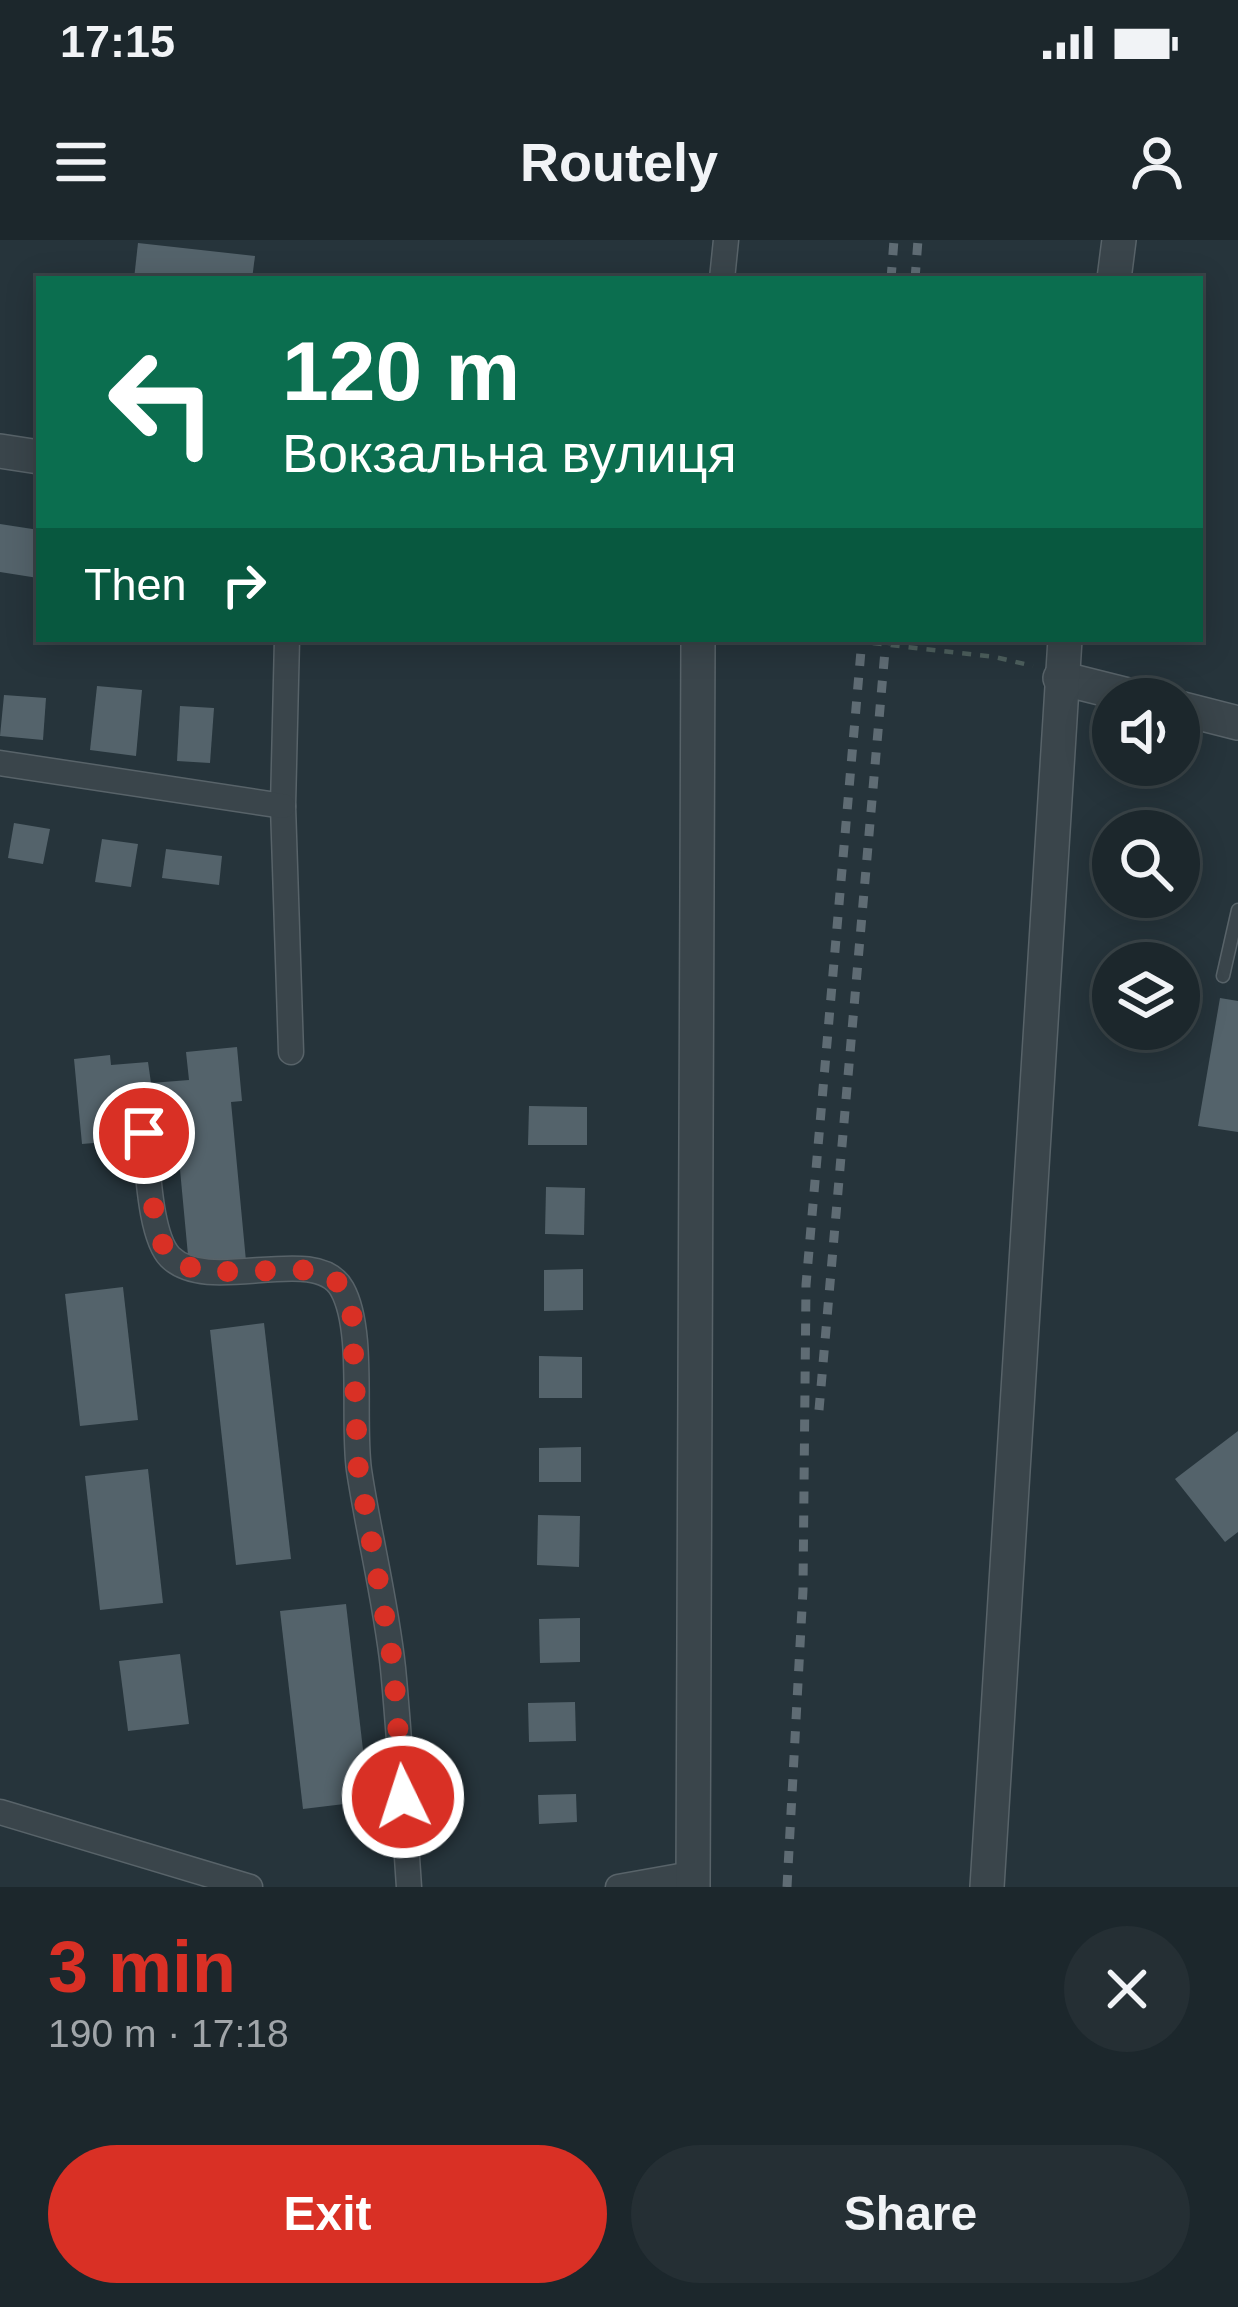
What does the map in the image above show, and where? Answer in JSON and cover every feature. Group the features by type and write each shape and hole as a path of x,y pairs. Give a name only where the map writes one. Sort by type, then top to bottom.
{"street":[{"path":"722,276 726,240"},
{"path":"1114,276 1119,240"},
{"path":"0,451 36,457"},
{"path":"286,642 283,806 291,1052"},
{"path":"617,1887 692,1881 698,642"},
{"path":"987,1887 1065,642"},
{"path":"1060,678 1092,686"},
{"path":"1200,713 1238,723"},
{"path":"0,763 283,806"},
{"path":"144,1133 157,1233 169,1256 209,1272 308,1270 332,1275 352,1314 358,1466 393,1663 409,1887"},
{"path":"0,1813 250,1887"}],"lane":[{"path":"1223,976 1238,910"}],"path":[{"path":"863,642 1016,660 1060,678"}],"building":[{"path":"138,243 255,256 252,276 134,276"},
{"path":"0,524 36,530 36,578 0,572"},
{"path":"97,686 142,690 136,756 90,750"},
{"path":"4,695 46,698 43,740 0,736"},
{"path":"180,706 214,708 210,763 177,761"},
{"path":"14,823 50,829 43,864 8,858"},
{"path":"102,839 138,844 131,887 95,882"},
{"path":"166,849 222,856 219,885 162,878"},
{"path":"1220,998 1238,1001 1238,1132 1198,1126"},
{"path":"237,1047 242,1101 231,1102 246,1261 189,1266 175,1116 115,1121 117,1141 82,1144 74,1059 110,1055 111,1065 148,1062 151,1083 189,1080 186,1052"},
{"path":"529,1106 587,1107 587,1145 528,1145"},
{"path":"546,1187 585,1188 584,1235 545,1234"},
{"path":"583,1269 583,1310 544,1311 544,1270"},
{"path":"123,1287 138,1420 80,1426 65,1294"},
{"path":"264,1323 291,1559 236,1565 210,1330"},
{"path":"539,1356 582,1357 582,1398 539,1398"},
{"path":"1238,1431 1238,1532 1225,1542 1175,1479"},
{"path":"581,1447 581,1482 539,1482 539,1448"},
{"path":"148,1469 163,1603 100,1610 85,1476"},
{"path":"538,1515 580,1516 579,1567 537,1565"},
{"path":"346,1604 369,1801 303,1809 280,1611"},
{"path":"580,1618 580,1662 540,1663 539,1619"},
{"path":"180,1654 189,1724 128,1731 119,1661"},
{"path":"575,1702 576,1741 529,1742 528,1703"},
{"path":"576,1794 577,1822 539,1824 538,1795"}],"railway":[{"path":"891,276 894,240"},
{"path":"915,276 918,240"},
{"path":"787,1887 803,1590 806,1285 862,642"},
{"path":"819,1410 886,642"}],"route":[{"path":"144,1133 157,1233 169,1256 209,1272 308,1270 332,1275 352,1314 358,1466 393,1663 403,1797"}]}
